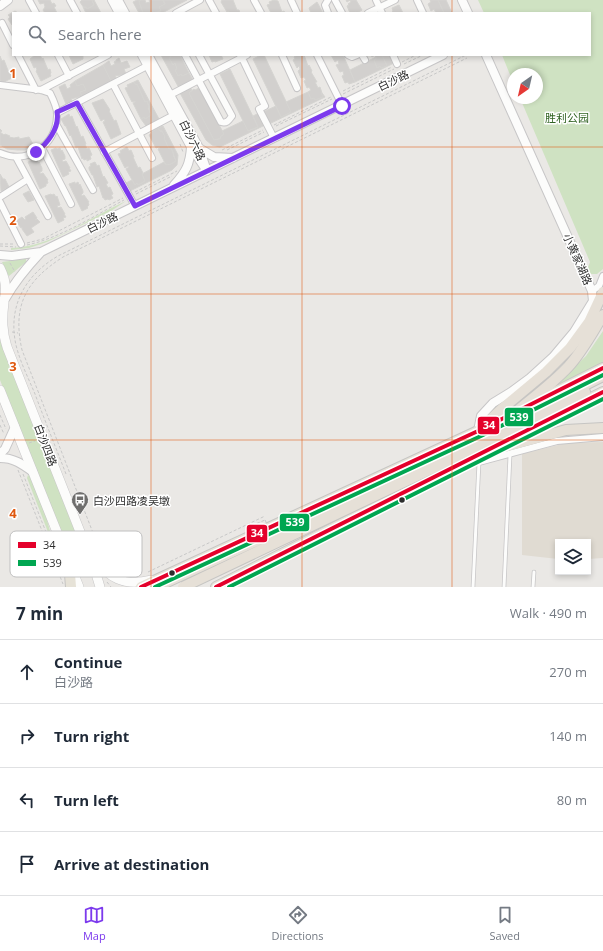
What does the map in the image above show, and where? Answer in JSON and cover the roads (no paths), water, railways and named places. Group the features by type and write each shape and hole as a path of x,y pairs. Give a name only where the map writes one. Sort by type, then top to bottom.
{"highway":[{"path":"478,431 546,372 570,348 589,322 603,292"},
{"path":"516,412 552,383 569,366 603,315"},
{"path":"156,587 471,442 603,376"},
{"path":"183,587 536,419 603,383"},
{"path":"485,452 566,430 603,428"}],"main road":[{"name":"白沙四路","path":"0,268 4,276 6,289 2,305 3,334 47,437 81,531"},
{"path":"141,587 478,431 603,368"},
{"name":"白沙四路","path":"0,390 56,531"},
{"path":"216,587 603,392"},
{"path":"70,577 71,587"},
{"name":"白沙四路","path":"75,577 79,587"},
{"path":"114,577 122,582 141,582 162,577"}],"street":[{"path":"0,6 8,0"},
{"path":"29,0 35,12"},
{"path":"70,0 76,12"},
{"path":"112,0 118,12"},
{"path":"118,0 124,12"},
{"path":"178,12 200,0"},
{"path":"209,0 215,12"},
{"path":"254,0 260,12"},
{"path":"291,0 297,12"},
{"path":"328,0 325,5 328,12"},
{"path":"335,0 341,12"},
{"path":"376,0 381,10 395,0"},
{"path":"417,0 423,12"},
{"path":"462,0 468,12"},
{"path":"468,0 474,12"},
{"path":"2,23 12,43"},
{"path":"19,56 38,90"},
{"path":"59,56 69,76"},
{"name":"白沙六路","path":"142,56 174,115 195,147"},
{"name":"白沙六路","path":"149,56 170,94 207,171"},
{"path":"186,56 221,122 226,122 232,116 200,56"},
{"path":"170,94 243,56 266,106 259,109 274,138"},
{"path":"282,56 297,88"},
{"path":"317,56 342,106"},
{"path":"393,56 398,66"},
{"name":"白沙路","path":"41,252 342,106 441,56"},
{"name":"小黄家湖路","path":"478,431 481,416 493,403 512,392 553,357 574,332 593,300 592,291 486,56"},
{"path":"38,90 69,76 101,57"},
{"path":"57,112 147,66"},
{"path":"113,84 152,158"},
{"path":"0,85 50,93 58,116 50,140 36,152 26,156 5,155 0,153"},
{"path":"77,103 135,206"},
{"path":"104,152 174,115"},
{"path":"56,124 93,190"},
{"path":"171,188 183,168 189,162 195,147 233,158"},
{"path":"42,148 71,204"},
{"path":"16,156 48,216"},
{"path":"0,197 28,179"},
{"path":"0,202 20,246"},
{"path":"4,255 41,252"},
{"path":"2,305 19,276 41,252"},
{"path":"592,291 599,286 603,276"},
{"path":"0,454 5,449 15,427"},
{"path":"462,463 479,462 557,442 603,437"},
{"path":"0,458 16,460 33,472"}],"lane":[{"path":"504,587 510,455"},
{"path":"473,587 479,462"},
{"path":"533,587 534,572"}],"place":[{"name":"白沙四路凌吴墩","path":"80,515"}],"park label":[{"name":"胜利公园","path":"567,117"}]}
